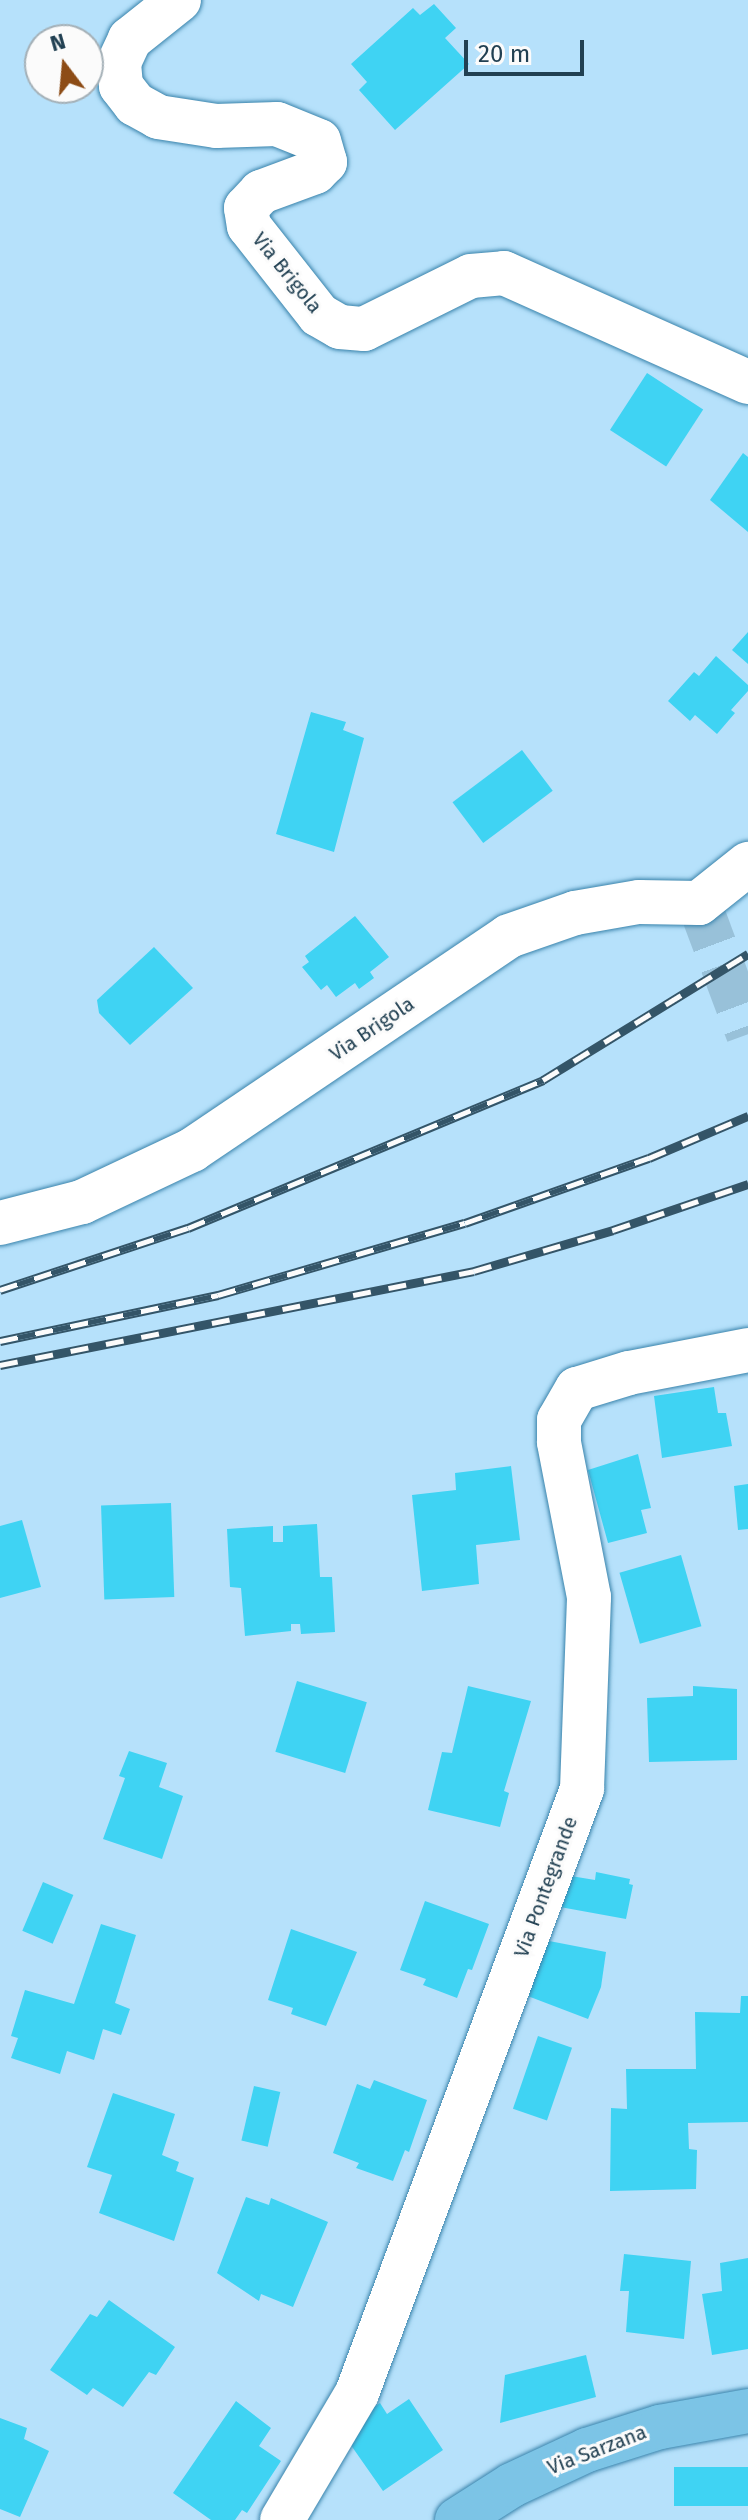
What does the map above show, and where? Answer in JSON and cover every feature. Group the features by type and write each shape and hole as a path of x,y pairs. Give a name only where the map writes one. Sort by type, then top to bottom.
{"main road":[{"name":"Via Sarzana","path":"457,2520 512,2485 587,2450 660,2427 748,2411"}],"street":[{"name":"Via Brigola","path":"179,0 130,39 119,63 121,86 135,104 158,117 216,126 277,124 319,141 325,162 315,172 261,192 246,208 249,226 319,315 340,327 364,329 471,276 504,273 748,382"},
{"name":"Via Brigola","path":"0,1223 82,1202 192,1150 509,936 575,913 639,902 699,903 748,864"},
{"name":"Via Pontegrande","path":"282,2520 357,2393 582,1789 589,1597 559,1442 559,1420 577,1389 629,1373 748,1350"}],"building":[{"path":"434,4 456,28 445,38 469,64 395,130 359,90 367,82 351,64 413,8 420,15"},
{"path":"647,373 703,409 666,467 610,430"},
{"path":"743,453 748,457 748,532 710,500"},
{"path":"748,632 748,664 732,650"},
{"path":"716,656 748,685 748,691 731,710 735,713 717,734 695,715 690,721 668,701 694,672 699,676"},
{"path":"311,712 346,722 343,730 364,738 334,852 276,834"},
{"path":"522,750 553,791 483,843 453,802"},
{"path":"355,916 389,957 370,972 374,978 359,989 355,983 336,997 327,985 321,990 302,967 309,962 305,956"},
{"path":"154,947 193,988 130,1045 99,1013 97,1000"},
{"path":"714,1387 718,1413 726,1413 732,1446 662,1458 654,1396"},
{"path":"638,1454 651,1508 641,1510 647,1533 608,1543 588,1470"},
{"path":"511,1466 520,1540 476,1545 479,1584 422,1591 412,1495 456,1490 455,1473"},
{"path":"748,1484 748,1529 738,1530 734,1486"},
{"path":"171,1503 174,1597 104,1599 101,1505"},
{"path":"22,1520 41,1587 0,1598 0,1526"},
{"path":"317,1524 320,1577 332,1577 335,1632 301,1634 300,1624 291,1624 291,1631 245,1636 241,1588 230,1587 227,1529 273,1526 273,1542 283,1542 283,1526"},
{"path":"681,1555 701,1626 640,1644 619,1573"},
{"path":"297,1681 367,1702 345,1773 275,1752"},
{"path":"468,1686 531,1701 504,1791 509,1793 500,1827 428,1810 442,1752 452,1753"},
{"path":"693,1686 737,1689 737,1760 649,1762 647,1698 693,1696"},
{"path":"129,1751 167,1763 159,1787 183,1796 162,1859 103,1839 125,1778 119,1776"},
{"path":"596,1872 630,1879 629,1884 633,1885 626,1919 560,1907 565,1875 595,1880"},
{"path":"43,1882 73,1895 53,1944 22,1931"},
{"path":"425,1901 489,1924 472,1970 468,1969 457,1998 423,1985 426,1979 400,1970"},
{"path":"101,1924 136,1935 115,2003 130,2009 121,2035 103,2029 94,2060 67,2051 60,2074 11,2058 18,2038 11,2036 25,1990 74,2004"},
{"path":"291,1929 357,1952 326,2026 291,2014 293,2008 268,2000"},
{"path":"544,1940 606,1952 601,1987 588,2019 525,1995"},
{"path":"741,1996 748,1996 748,2122 688,2123 689,2149 697,2150 696,2189 610,2191 611,2108 627,2109 626,2069 696,2069 695,2012 740,2013"},
{"path":"538,2036 572,2048 547,2121 513,2109"},
{"path":"374,2080 427,2100 409,2152 405,2150 393,2181 356,2168 359,2163 333,2153 357,2084 370,2089"},
{"path":"254,2086 280,2092 268,2147 241,2141"},
{"path":"113,2093 175,2114 162,2155 179,2162 176,2171 194,2178 174,2241 99,2213 112,2175 87,2167"},
{"path":"246,2197 269,2205 271,2198 328,2222 293,2307 261,2294 259,2301 217,2273"},
{"path":"624,2254 691,2261 684,2339 626,2332 629,2291 620,2291"},
{"path":"748,2258 748,2349 712,2355 702,2294 722,2291 720,2263"},
{"path":"109,2300 175,2347 156,2375 149,2372 123,2407 93,2388 87,2395 50,2370 90,2314 97,2317"},
{"path":"586,2355 596,2397 500,2423 505,2375"},
{"path":"409,2399 443,2450 383,2491 348,2441 362,2415 380,2403 387,2414"},
{"path":"236,2401 271,2428 259,2446 281,2461 247,2513 242,2510 235,2520 211,2520 173,2493"},
{"path":"0,2418 27,2428 24,2439 49,2451 20,2517 0,2509"},
{"path":"674,2467 748,2467 748,2506 674,2506"}],"tunnel":[{"path":"699,903 748,1034"}],"railway":[{"path":"0,1290 188,1228 543,1080 748,954"},
{"path":"0,1341 218,1295 465,1223 649,1158 748,1116"},
{"path":"0,1365 474,1271 613,1230 748,1184"}]}
